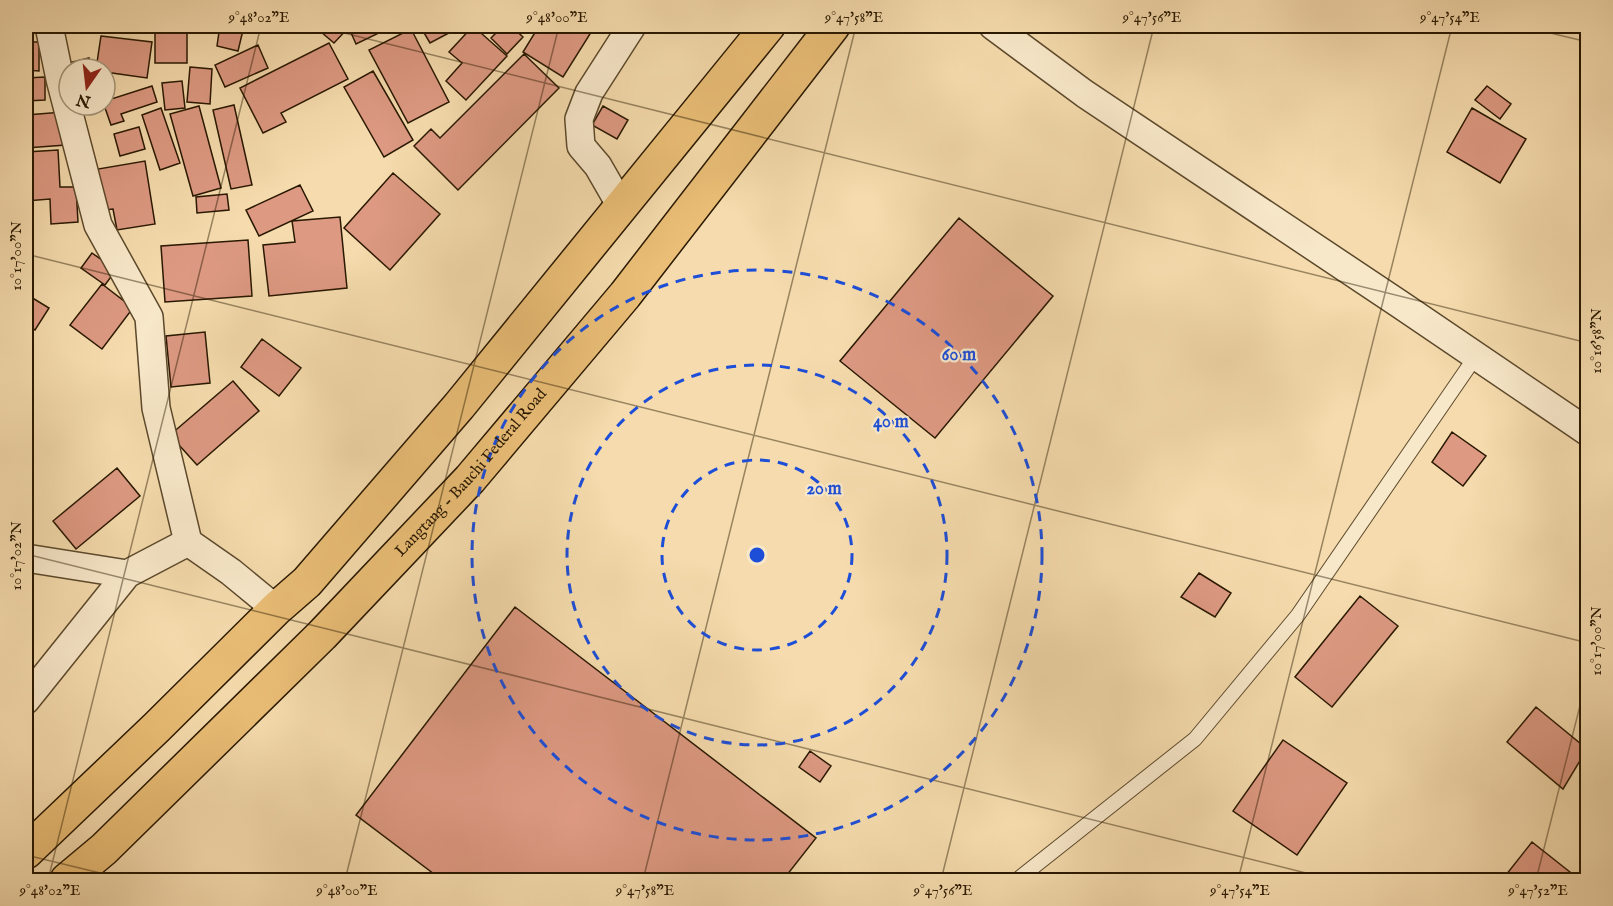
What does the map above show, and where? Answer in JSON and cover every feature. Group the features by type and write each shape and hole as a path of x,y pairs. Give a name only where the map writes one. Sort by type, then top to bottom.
{"main road":[{"path":"26,852 276,609 307,582 459,406 768,26"},
{"name":"Langtang - Bauchi Federal Road","path":"67,880 104,849 322,635 470,479 625,295 833,26"}],"street":[{"path":"49,26 60,79 99,225 149,317 156,408 188,542 276,609"},
{"path":"621,206 598,166 581,146 579,119 589,93 632,26"},
{"path":"993,26 1085,94 1587,432"},
{"path":"26,700 127,574 188,542"},
{"path":"26,558 127,574"}],"lane":[{"path":"1017,880 1195,739 1298,615 1476,356"}],"building":[{"path":"155,26 187,26 187,63 155,63"},
{"path":"193,26 244,26 238,51 217,46 219,32"},
{"path":"314,26 350,26 334,43"},
{"path":"378,26 381,32 356,44 349,28"},
{"path":"420,26 462,26 430,43"},
{"path":"473,26 507,56 466,100 446,81 462,63 449,52"},
{"path":"503,26 511,26 523,37 507,54 491,38"},
{"path":"539,26 595,26 563,77 523,52"},
{"path":"411,29 449,102 408,123 369,50"},
{"path":"101,36 152,42 147,78 117,74 117,57 98,57"},
{"path":"26,42 39,42 39,71 26,70"},
{"path":"329,43 348,79 281,113 286,122 263,133 240,88"},
{"path":"258,45 268,68 225,87 215,65"},
{"path":"524,54 559,88 458,190 414,146 431,129 440,138"},
{"path":"190,67 212,69 210,104 187,102"},
{"path":"373,71 413,140 384,157 344,87"},
{"path":"45,77 45,100 26,101 26,78"},
{"path":"182,81 185,108 165,110 162,83"},
{"path":"152,86 157,102 121,114 124,121 111,125 108,117 117,117 117,97"},
{"path":"1487,86 1511,104 1500,119 1475,100"},
{"path":"234,105 252,185 231,189 213,110"},
{"path":"199,106 221,188 193,196 170,114"},
{"path":"603,106 628,120 617,139 592,125"},
{"path":"161,108 180,163 160,170 142,115"},
{"path":"1472,108 1526,139 1500,183 1447,152"},
{"path":"57,112 57,117 63,117 66,145 26,148 26,115"},
{"path":"139,127 145,149 120,156 114,134"},
{"path":"58,150 60,187 76,187 78,222 51,224 50,199 26,201 26,152"},
{"path":"145,161 155,224 117,230 113,209 104,210 98,169"},
{"path":"393,173 440,214 390,270 344,228"},
{"path":"300,185 313,211 259,236 246,210"},
{"path":"227,194 229,210 197,213 196,197"},
{"path":"340,217 347,288 269,296 263,245 295,242 292,221"},
{"path":"959,218 1053,296 935,438 840,361"},
{"path":"248,240 252,296 165,302 161,246"},
{"path":"92,253 116,270 105,285 81,268"},
{"path":"102,284 133,308 102,349 70,325"},
{"path":"26,294 49,308 35,330 26,325"},
{"path":"205,332 210,383 171,387 166,336"},
{"path":"262,339 301,368 279,396 241,367"},
{"path":"233,381 259,411 197,465 170,435"},
{"path":"1452,432 1486,456 1463,486 1432,462"},
{"path":"117,468 140,496 76,549 53,521"},
{"path":"1199,573 1231,593 1215,617 1181,597"},
{"path":"1360,596 1398,626 1332,707 1295,677"},
{"path":"515,607 816,838 783,880 442,880 356,815"},
{"path":"1536,707 1587,749 1563,789 1507,742"},
{"path":"1283,740 1347,783 1297,855 1233,811"},
{"path":"810,751 831,766 820,782 799,767"},
{"path":"1532,842 1580,880 1502,880"}]}
